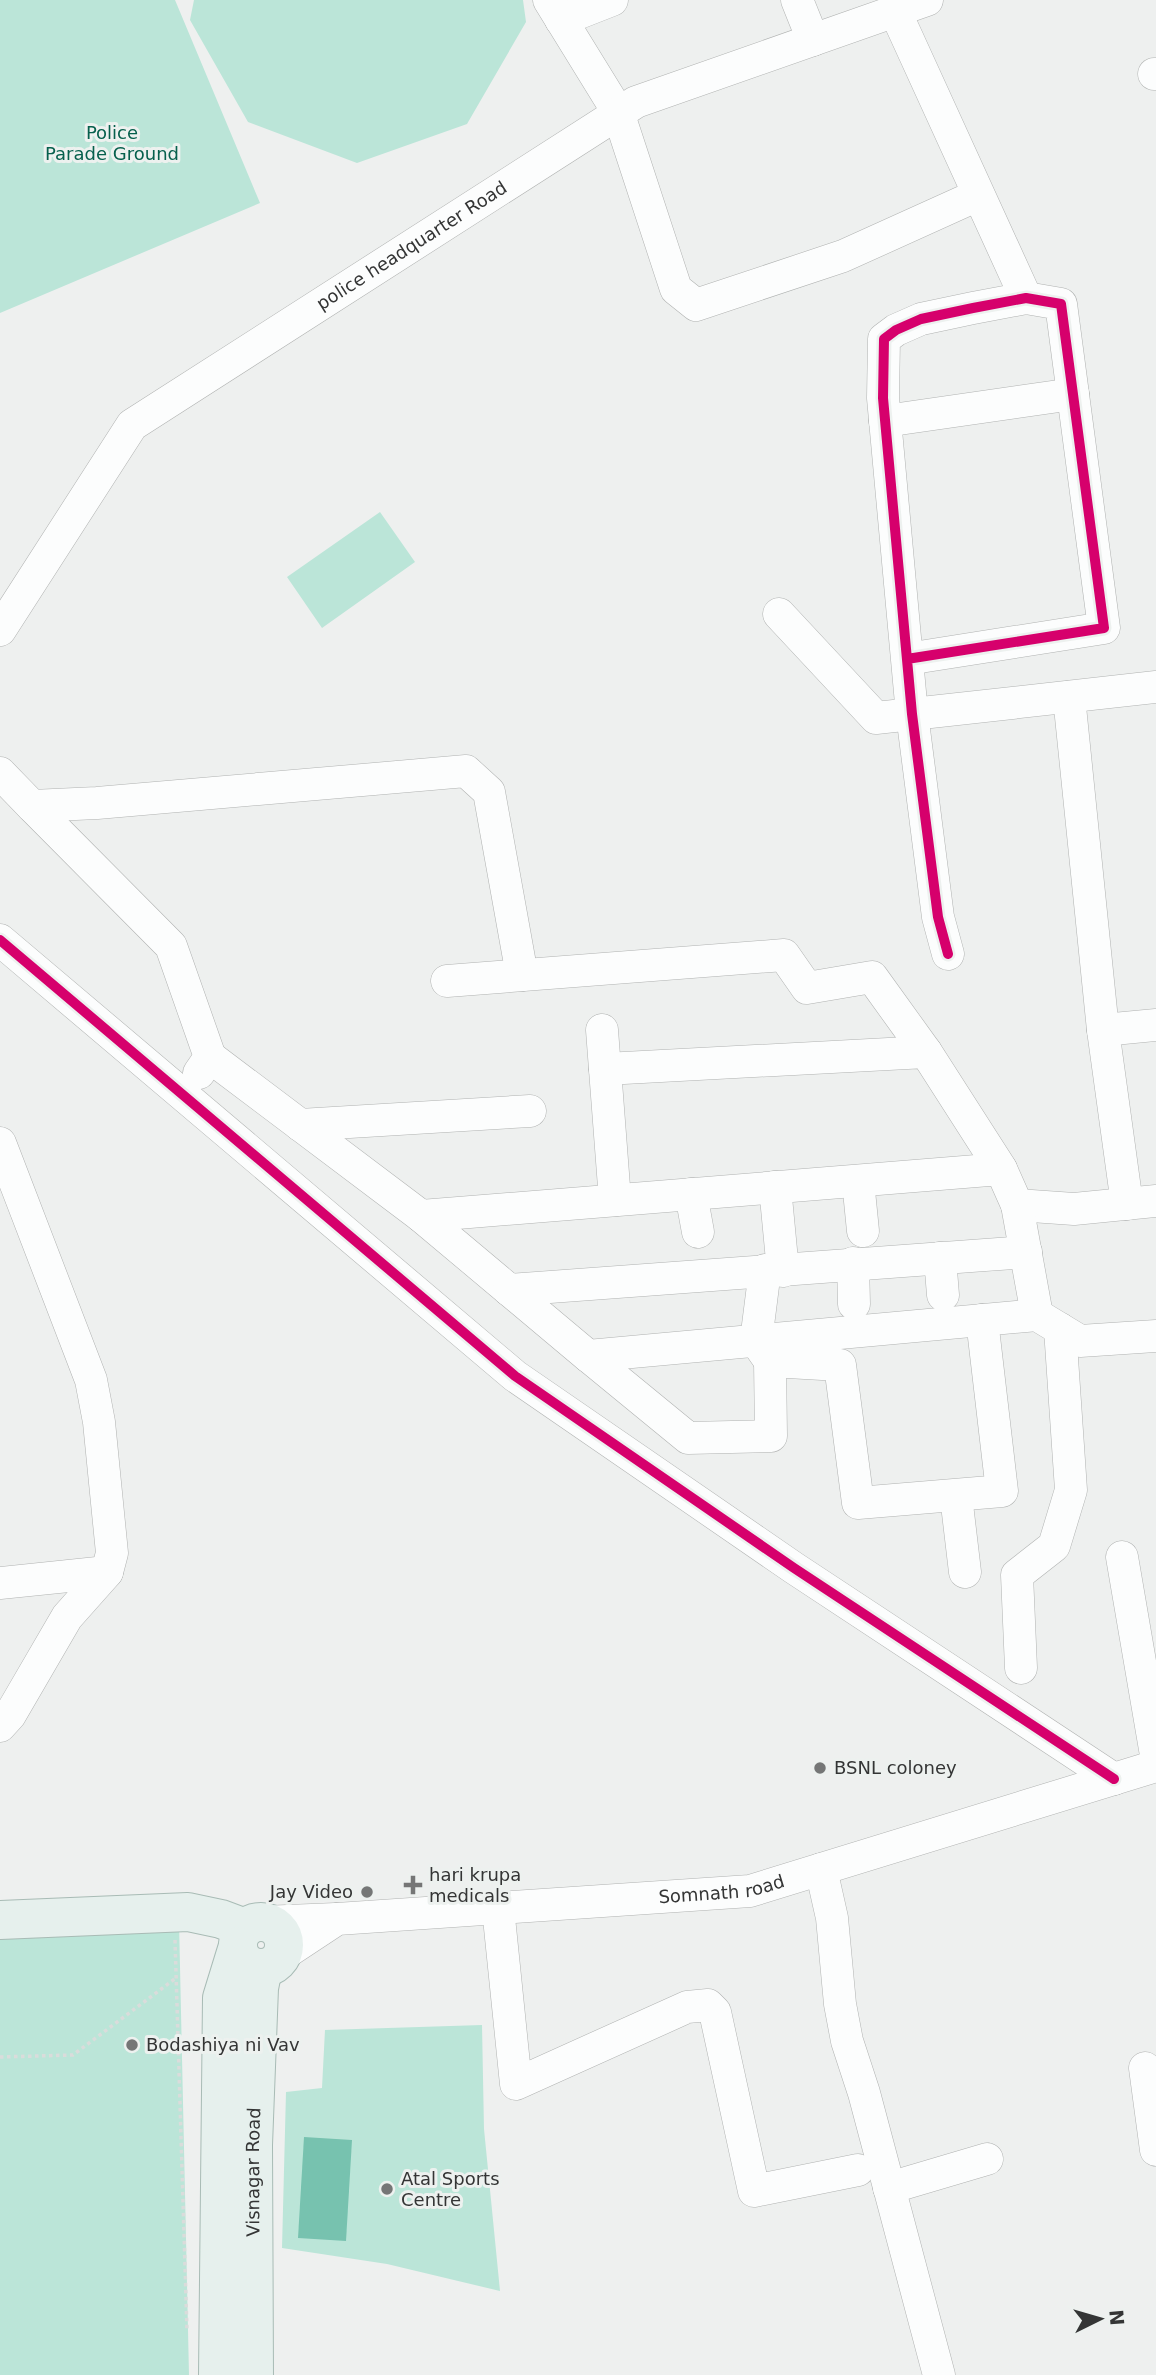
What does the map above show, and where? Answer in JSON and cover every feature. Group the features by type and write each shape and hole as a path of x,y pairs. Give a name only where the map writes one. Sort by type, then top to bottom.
{"main road":[{"path":"0,1920 188,1912 221,1919 255,1943"},
{"path":"0,1936 175,1927 255,1943"},
{"path":"218,2375 222,1998 255,1943"},
{"name":"Visnagar Road","path":"254,2375 253,2145 259,1988 255,1943"}],"street":[{"path":"612,0 555,10 618,113 676,289 696,306 844,256 978,195"},
{"path":"797,0 813,40"},
{"name":"police headquarter Road","path":"0,629 132,425 636,102 927,0"},
{"path":"895,11 1026,298"},
{"path":"907,659 1104,628 1061,304 1026,298 921,319 884,339 883,398 912,714 938,917 948,954"},
{"path":"885,421 1073,394"},
{"path":"779,614 876,718 1156,687"},
{"path":"1017,1205 1074,1209 1142,1202 1103,1030 1069,697"},
{"path":"32,806 97,803 466,771 489,792 522,975"},
{"path":"0,773 171,946 202,1069 300,1125 421,1216 688,1438 771,1436 763,1351 774,1270 775,1187"},
{"path":"0,940 515,1376 794,1568 1114,1779"},
{"path":"447,981 784,955 807,988 872,976 926,1052 1001,1169 1017,1205 1026,1252 1049,1322 1071,1490 1054,1546 1017,1575 1021,1668"},
{"path":"1103,1030 1156,1025"},
{"path":"602,1030 615,1200"},
{"path":"605,1069 926,1052"},
{"path":"300,1125 530,1111"},
{"path":"0,1143 91,1380 99,1422 112,1553 107,1572 67,1618 10,1715 0,1726"},
{"path":"421,1216 1001,1169"},
{"path":"858,1181 863,1231"},
{"path":"691,1194 698,1232"},
{"path":"509,1290 1026,1252"},
{"path":"940,1258 943,1295"},
{"path":"853,1264 854,1304"},
{"path":"763,1351 840,1365 858,1503 1002,1491 982,1320"},
{"path":"588,1356 763,1351 982,1320 1049,1322 1080,1341 1156,1336"},
{"path":"956,1496 965,1572"},
{"path":"1122,1557 1156,1755"},
{"path":"0,1583 107,1572"},
{"name":"Somnath road","path":"255,1943 337,1919 750,1891 1156,1766"},
{"path":"821,1869 832,1918 840,2004 847,2041 864,2093 939,2375"},
{"path":"498,1908 516,2084 687,2007 708,2006 715,2012 754,2191 858,2170"},
{"path":"1144,2068 1156,2150"},
{"path":"889,2188 986,2159"}],"path":[{"path":"175,1927 187,2334"},
{"path":"0,2057 73,2055 177,1978"}],"green space":[{"name":"Police Parade Ground","path":"0,0 175,0 260,203 0,313"},
{"path":"194,0 523,0 526,22 467,124 357,163 248,122 190,20"},
{"path":"380,512 415,562 322,628 287,577"},
{"path":"179,1921 189,2375 0,2375 0,1934"},
{"name":"Atal Sports Centre","path":"482,2025 484,2129 500,2291 387,2264 282,2248 286,2092 322,2088 325,2030"}],"shaded area":[{"path":"304,2137 352,2140 346,2241 298,2238"}],"cycle path":[{"path":"907,659 1104,628 1061,304 1026,298 973,308 921,319 896,330 884,339 883,398 912,714 938,917 948,954"},
{"path":"0,940 515,1376 794,1568 1114,1779"}],"place":[{"name":"BSNL coloney","path":"820,1768"},
{"name":"hari krupa medicals","path":"413,1885"},
{"name":"Jay Video","path":"367,1892"},
{"name":"Bodashiya ni Vav","path":"132,2045"},
{"name":"Atal Sports Centre","path":"387,2189"}]}
